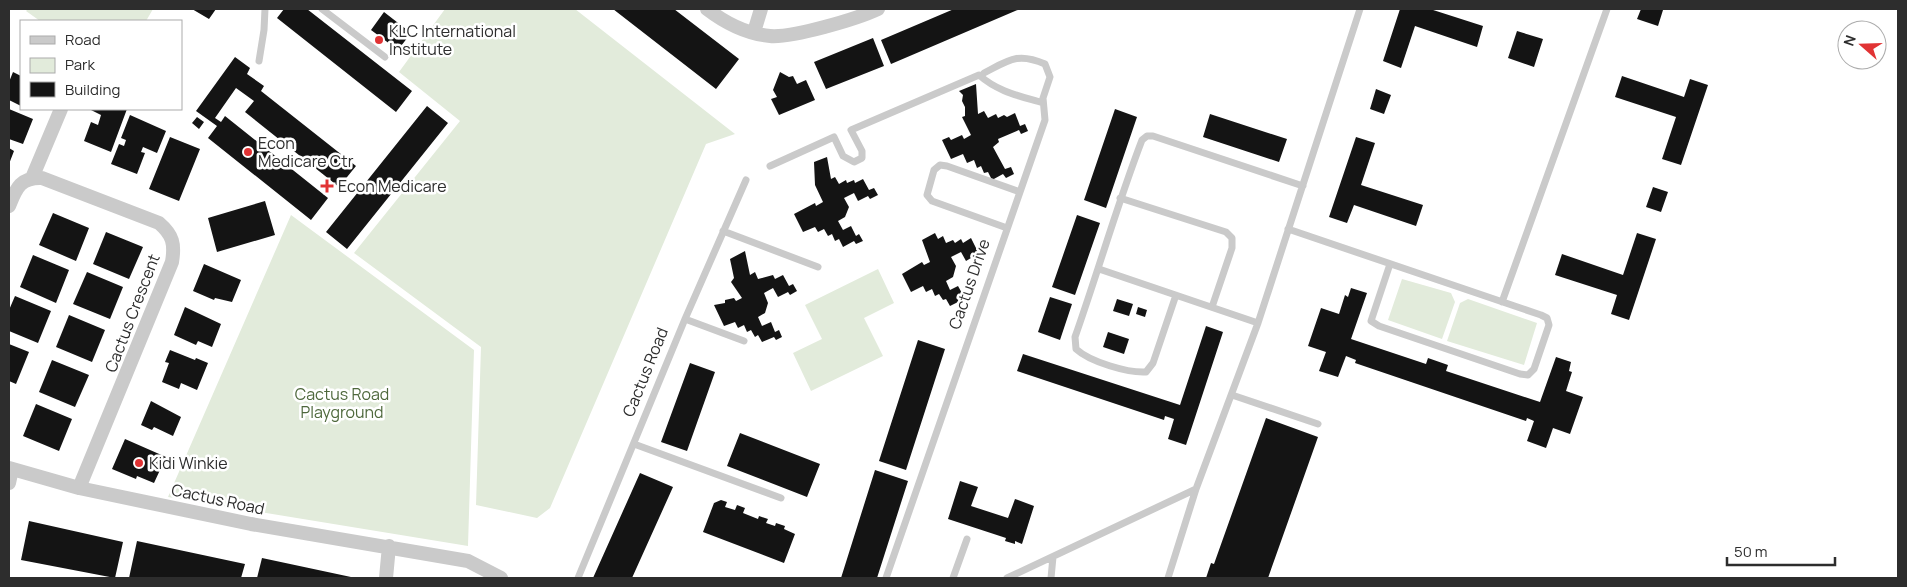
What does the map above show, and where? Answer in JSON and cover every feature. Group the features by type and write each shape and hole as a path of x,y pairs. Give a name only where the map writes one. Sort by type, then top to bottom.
{"street":[{"path":"707,9 723,22 770,36 782,36 852,20 878,9"},
{"path":"754,32 761,9"},
{"path":"9,206 17,186 32,178 61,110"},
{"name":"Cactus Crescent","path":"32,178 42,178 74,189 159,223 172,236 175,247 172,262 79,488"},
{"name":"Cactus Road","path":"10,473 251,524 389,546"},
{"path":"386,578 389,546 468,561 501,578"}],"lane":[{"path":"259,61 265,9"},
{"path":"322,9 385,57"},
{"path":"1168,578 1196,489 1258,323 1360,9"},
{"path":"1502,302 1606,9"},
{"name":"Cactus Drive","path":"886,578 1046,120 1043,103 1050,77 1045,64 1024,56 1014,58 982,74"},
{"path":"770,166 834,137 843,156 854,162 862,158 862,151 851,130 982,74 990,85 1002,91 1043,103"},
{"path":"1176,295 1153,364 1146,372 1135,373 1084,356 1076,349 1075,337 1099,269 1120,198 1142,140 1147,136 1154,136 1303,186"},
{"path":"1007,228 932,201 927,195 934,170 940,165 947,166 1020,192"},
{"name":"Cactus Road","path":"578,578 685,320 746,180"},
{"path":"1120,198 1226,232 1232,238 1232,248 1212,307"},
{"path":"1288,229 1502,302 1547,318 1546,334 1534,369 1528,375 1371,322 1390,264"},
{"path":"723,231 818,267"},
{"path":"1099,269 1258,323"},
{"path":"685,320 744,341"},
{"path":"1232,395 1318,424"},
{"path":"634,444 781,498"},
{"path":"1007,578 1196,489"},
{"path":"953,578 967,539"},
{"path":"1051,578 1053,557"}],"green space":[{"path":"28,9 153,9 147,20 39,20 26,11"},
{"path":"445,9 575,9 735,134 706,144 550,508 537,518 476,505 481,347 354,253 460,121 399,72"},
{"name":"Cactus Road Playground","path":"291,215 474,350 468,546 168,497"},
{"path":"878,269 894,303 864,318 883,356 811,391 793,353 822,339 805,305"},
{"path":"1402,279 1451,293 1455,302 1442,339 1388,320"},
{"path":"1468,299 1537,323 1524,365 1447,341 1460,303"}],"building":[{"path":"192,9 216,9 209,19"},
{"path":"284,9 307,9 412,91 396,112 277,18"},
{"path":"613,9 674,9 739,59 716,89"},
{"path":"954,9 1020,9 891,64 881,40"},
{"path":"1400,9 1430,9 1483,26 1477,47 1415,26 1401,68 1383,61"},
{"path":"1641,9 1663,10 1658,26 1637,19"},
{"path":"384,12 411,33 398,50 371,30"},
{"path":"1517,31 1543,39 1534,67 1508,58"},
{"path":"873,38 884,66 826,89 814,62"},
{"name":"Econ Medicare Ctr","path":"235,57 250,68 247,74 264,86 261,91 356,166 339,187 245,112 254,101 236,88 215,118 221,122 225,116 328,198 311,220 208,138 217,126 196,111"},
{"path":"13,72 20,76 20,106 9,100 9,82"},
{"path":"780,72 789,77 793,76 797,84 806,80 815,100 779,115 771,99 777,97 773,90"},
{"path":"1622,76 1684,97 1690,79 1708,85 1681,165 1662,159 1676,117 1615,97"},
{"path":"976,84 978,114 984,111 988,118 996,114 998,118 1004,115 1007,117 1015,113 1020,126 1025,124 1028,131 1021,134 1019,130 998,139 999,142 993,147 1005,169 1011,167 1014,174 1006,178 1003,174 992,180 988,172 984,173 981,166 977,168 974,160 967,163 963,154 951,159 942,140 949,137 951,140 962,135 964,139 971,135 962,117 965,116 965,107 962,101 963,95 959,91"},
{"path":"1376,89 1391,95 1384,114 1370,109"},
{"path":"427,106 448,123 347,249 326,232"},
{"path":"9,109 33,119 23,144 9,139"},
{"path":"1115,109 1137,117 1106,208 1084,200"},
{"path":"91,110 127,110 111,152 84,141 91,122 98,125 101,115"},
{"path":"1210,114 1287,139 1279,162 1203,137"},
{"path":"130,115 166,131 157,153 143,147 141,152 145,153 137,174 111,164 119,144 124,146 126,140 121,138"},
{"path":"197,117 204,122 199,129 192,123"},
{"path":"170,137 200,149 179,201 149,189"},
{"path":"1356,137 1375,143 1361,185 1423,205 1416,226 1354,205 1347,223 1329,217"},
{"path":"9,148 14,151 9,164"},
{"path":"827,157 831,179 835,177 839,184 846,180 847,183 854,180 855,183 863,179 869,190 874,188 878,195 870,199 868,196 858,201 854,193 844,198 849,207 845,217 838,221 843,230 851,226 856,236 859,234 863,241 856,244 854,241 843,247 839,239 835,241 832,234 828,236 824,229 818,232 815,227 803,232 794,214 815,203 816,206 823,202 815,185 814,162"},
{"path":"1653,187 1668,192 1661,212 1646,207"},
{"path":"265,201 275,235 217,252 208,218"},
{"path":"53,213 89,228 76,261 39,245"},
{"path":"1077,215 1100,223 1075,295 1052,287"},
{"path":"106,232 143,247 129,279 93,264"},
{"path":"935,233 938,239 943,236 946,243 953,240 955,243 961,239 963,243 971,238 977,250 981,248 985,255 978,259 976,255 966,261 961,252 951,257 956,266 953,277 946,281 950,290 958,286 963,295 967,293 970,301 963,304 962,300 950,306 946,299 943,300 939,294 935,296 932,289 926,292 923,286 911,292 902,274 922,262 924,265 930,262 922,240"},
{"path":"1637,233 1656,239 1629,320 1611,314 1617,295 1555,275 1562,254 1623,275"},
{"path":"745,251 750,275 755,272 758,279 773,275 775,279 783,275 789,286 793,284 797,291 790,295 788,292 778,297 773,288 764,293 768,303 765,313 758,317 762,326 771,322 775,332 779,330 782,337 776,340 774,337 762,342 758,335 755,337 751,330 747,332 744,325 738,328 735,322 724,326 714,305 725,303 725,300 734,298 736,301 742,298 731,282 734,278 730,259"},
{"path":"33,255 69,270 56,303 20,287"},
{"path":"204,264 241,280 232,302 215,298 214,300 193,291"},
{"path":"87,272 123,287 110,319 73,304"},
{"path":"1351,288 1367,293 1351,339 1426,364 1428,358 1448,365 1446,371 1540,402 1556,357 1571,362 1569,371 1572,372 1566,391 1583,397 1570,434 1553,428 1546,448 1527,441 1534,421 1527,418 1526,421 1355,363 1356,360 1346,356 1338,377 1319,371 1326,352 1308,346 1321,308 1339,314 1345,295 1348,297"},
{"path":"15,296 51,311 38,343 9,331 9,310"},
{"path":"1050,297 1072,304 1060,340 1038,332"},
{"path":"1117,299 1133,304 1129,316 1113,311"},
{"path":"185,307 221,324 212,347 198,341 196,345 174,335"},
{"path":"1138,307 1147,310 1145,317 1136,314"},
{"path":"69,315 105,330 92,362 56,347"},
{"path":"1206,326 1223,332 1186,445 1168,439 1174,419 1165,416 1164,420 1017,371 1023,354 1180,405"},
{"path":"1108,332 1129,339 1124,354 1103,347"},
{"path":"918,340 945,349 906,470 879,461"},
{"path":"9,344 29,352 16,384 9,381"},
{"path":"170,350 208,363 197,390 181,383 179,389 162,382 169,363 165,362"},
{"path":"52,360 89,375 75,407 39,392"},
{"path":"690,363 715,372 687,451 661,442"},
{"path":"151,401 181,417 173,436 154,427 152,430 141,425"},
{"path":"36,404 72,419 59,451 23,436"},
{"path":"1266,418 1318,437 1268,578 1206,578 1211,563 1214,564"},
{"path":"740,433 820,464 807,497 727,466"},
{"name":"Kidi Winkie","path":"125,439 166,457 154,483 137,476 136,479 112,469"},
{"path":"875,470 908,481 877,578 841,578"},
{"path":"640,473 673,487 632,578 593,578"},
{"path":"960,481 978,487 971,506 1008,518 1015,499 1034,506 1022,544 1015,541 1015,544 1005,541 1006,538 948,519"},
{"path":"721,500 727,502 725,507 735,510 737,505 745,508 743,513 758,519 759,516 768,519 766,523 775,526 776,523 785,526 784,529 795,534 784,563 703,532 714,503"},
{"path":"29,521 123,542 115,578 21,560"},
{"path":"137,541 245,564 241,578 129,578"},
{"path":"262,558 351,577 351,578 257,578"}],"place":[{"name":"KLC International Institute","path":"379,40"},
{"name":"Econ Medicare Ctr","path":"248,152"},
{"name":"Econ Medicare","path":"327,186"},
{"name":"Kidi Winkie","path":"139,463"}]}
